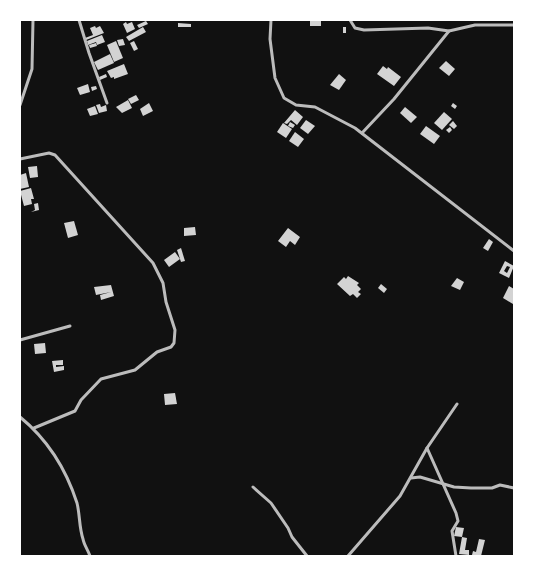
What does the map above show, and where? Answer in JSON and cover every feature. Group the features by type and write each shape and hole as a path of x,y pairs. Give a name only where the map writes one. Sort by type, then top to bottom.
{"street":[{"path":"21,104 32,69 33,20"},
{"path":"79,20 89,54 107,103"},
{"path":"271,20 270,39 275,78 284,98 296,105 315,107 362,133 514,251"},
{"path":"350,20 356,28 364,30 428,28 449,31 475,25 514,25"},
{"path":"362,133 394,99 449,31"},
{"path":"20,159 50,153 56,154 153,263 163,283 166,302 176,330 174,343 171,347 157,352 135,370 101,379 81,400 75,411 34,428"},
{"path":"20,340 70,326"},
{"path":"348,556 400,496 427,448 457,404"},
{"path":"20,417 34,428 53,452 63,470 77,504 82,537 90,556"},
{"path":"427,448 456,513 458,521 452,531 456,556"},
{"path":"411,478 420,477 454,486 471,488 492,488 500,485 514,488"},
{"path":"253,486 271,502 292,537 307,556"}],"building":[{"path":"310,20 321,20 321,26 310,26"},
{"path":"146,21 148,24 139,28 137,25"},
{"path":"126,22 127,24 132,22 135,29 127,33 123,24"},
{"path":"178,23 191,24 191,27 178,27"},
{"path":"95,26 96,28 100,26 104,33 86,40 85,38 93,35 90,28"},
{"path":"143,27 146,32 129,41 126,37"},
{"path":"343,27 346,27 346,33 343,33"},
{"path":"102,35 105,42 97,45 96,42 88,45 87,41"},
{"path":"123,39 125,45 119,46 117,40"},
{"path":"116,41 123,58 114,62 107,45"},
{"path":"134,41 138,49 134,51 130,43"},
{"path":"96,43 97,46 90,48 89,45"},
{"path":"110,54 114,63 98,70 94,62"},
{"path":"446,61 455,69 449,76 439,68"},
{"path":"124,64 128,74 114,79 114,77 111,78 107,71"},
{"path":"383,66 387,69 388,67 401,77 394,86 377,74"},
{"path":"106,74 107,77 100,80 99,77"},
{"path":"339,74 346,80 339,90 330,85"},
{"path":"88,84 90,92 80,95 77,88"},
{"path":"96,86 97,89 92,91 91,87"},
{"path":"136,95 139,100 131,104 128,99"},
{"path":"128,100 132,108 122,113 116,107"},
{"path":"149,103 153,111 143,116 140,109"},
{"path":"453,103 457,106 455,109 451,106"},
{"path":"100,104 101,107 106,105 107,111 99,113 96,105"},
{"path":"95,106 98,114 90,116 87,109"},
{"path":"405,107 417,117 411,123 400,113"},
{"path":"295,110 303,117 297,125 291,120 287,124 284,123"},
{"path":"444,112 452,119 442,130 434,123"},
{"path":"306,120 315,126 308,134 300,128"},
{"path":"453,121 457,126 454,129 449,125"},
{"path":"290,122 295,125 293,128 288,126"},
{"path":"283,123 292,129 286,138 277,132"},
{"path":"426,126 440,136 434,144 420,134"},
{"path":"450,127 452,130 449,133 446,130"},
{"path":"295,132 304,139 298,147 289,141"},
{"path":"37,166 38,177 30,178 28,167"},
{"path":"26,173 29,187 20,189 20,175"},
{"path":"31,188 34,199 31,199 32,204 24,206 20,191"},
{"path":"38,203 39,210 31,212 35,210 34,204"},
{"path":"74,221 78,235 68,238 64,223"},
{"path":"195,227 196,235 184,236 184,228"},
{"path":"288,228 300,237 295,245 290,241 286,247 278,241"},
{"path":"489,239 493,242 488,251 483,248"},
{"path":"181,248 185,261 181,262 177,250"},
{"path":"175,252 180,259 169,267 164,260"},
{"path":"505,261 514,266 509,278 499,273","holes":["507,266 510,267 507,273 504,271"]},
{"path":"348,276 359,283 357,285 361,289 358,292 361,294 357,298 353,294 350,296 337,284 344,277 346,279"},
{"path":"457,278 464,282 460,290 451,286"},
{"path":"381,284 387,289 384,293 378,288"},
{"path":"111,285 114,296 101,300 100,295 111,292 96,295 94,287"},
{"path":"509,286 514,289 513,304 503,298"},
{"path":"45,343 46,353 35,354 34,344"},
{"path":"63,360 63,365 56,365 56,367 64,366 64,370 54,372 52,361"},
{"path":"175,393 177,404 165,405 164,394"},
{"path":"456,527 464,528 462,537 454,536"},
{"path":"462,537 467,538 465,550 469,550 469,555 459,554"},
{"path":"479,539 485,540 481,556 472,555 473,551 476,552"}]}
